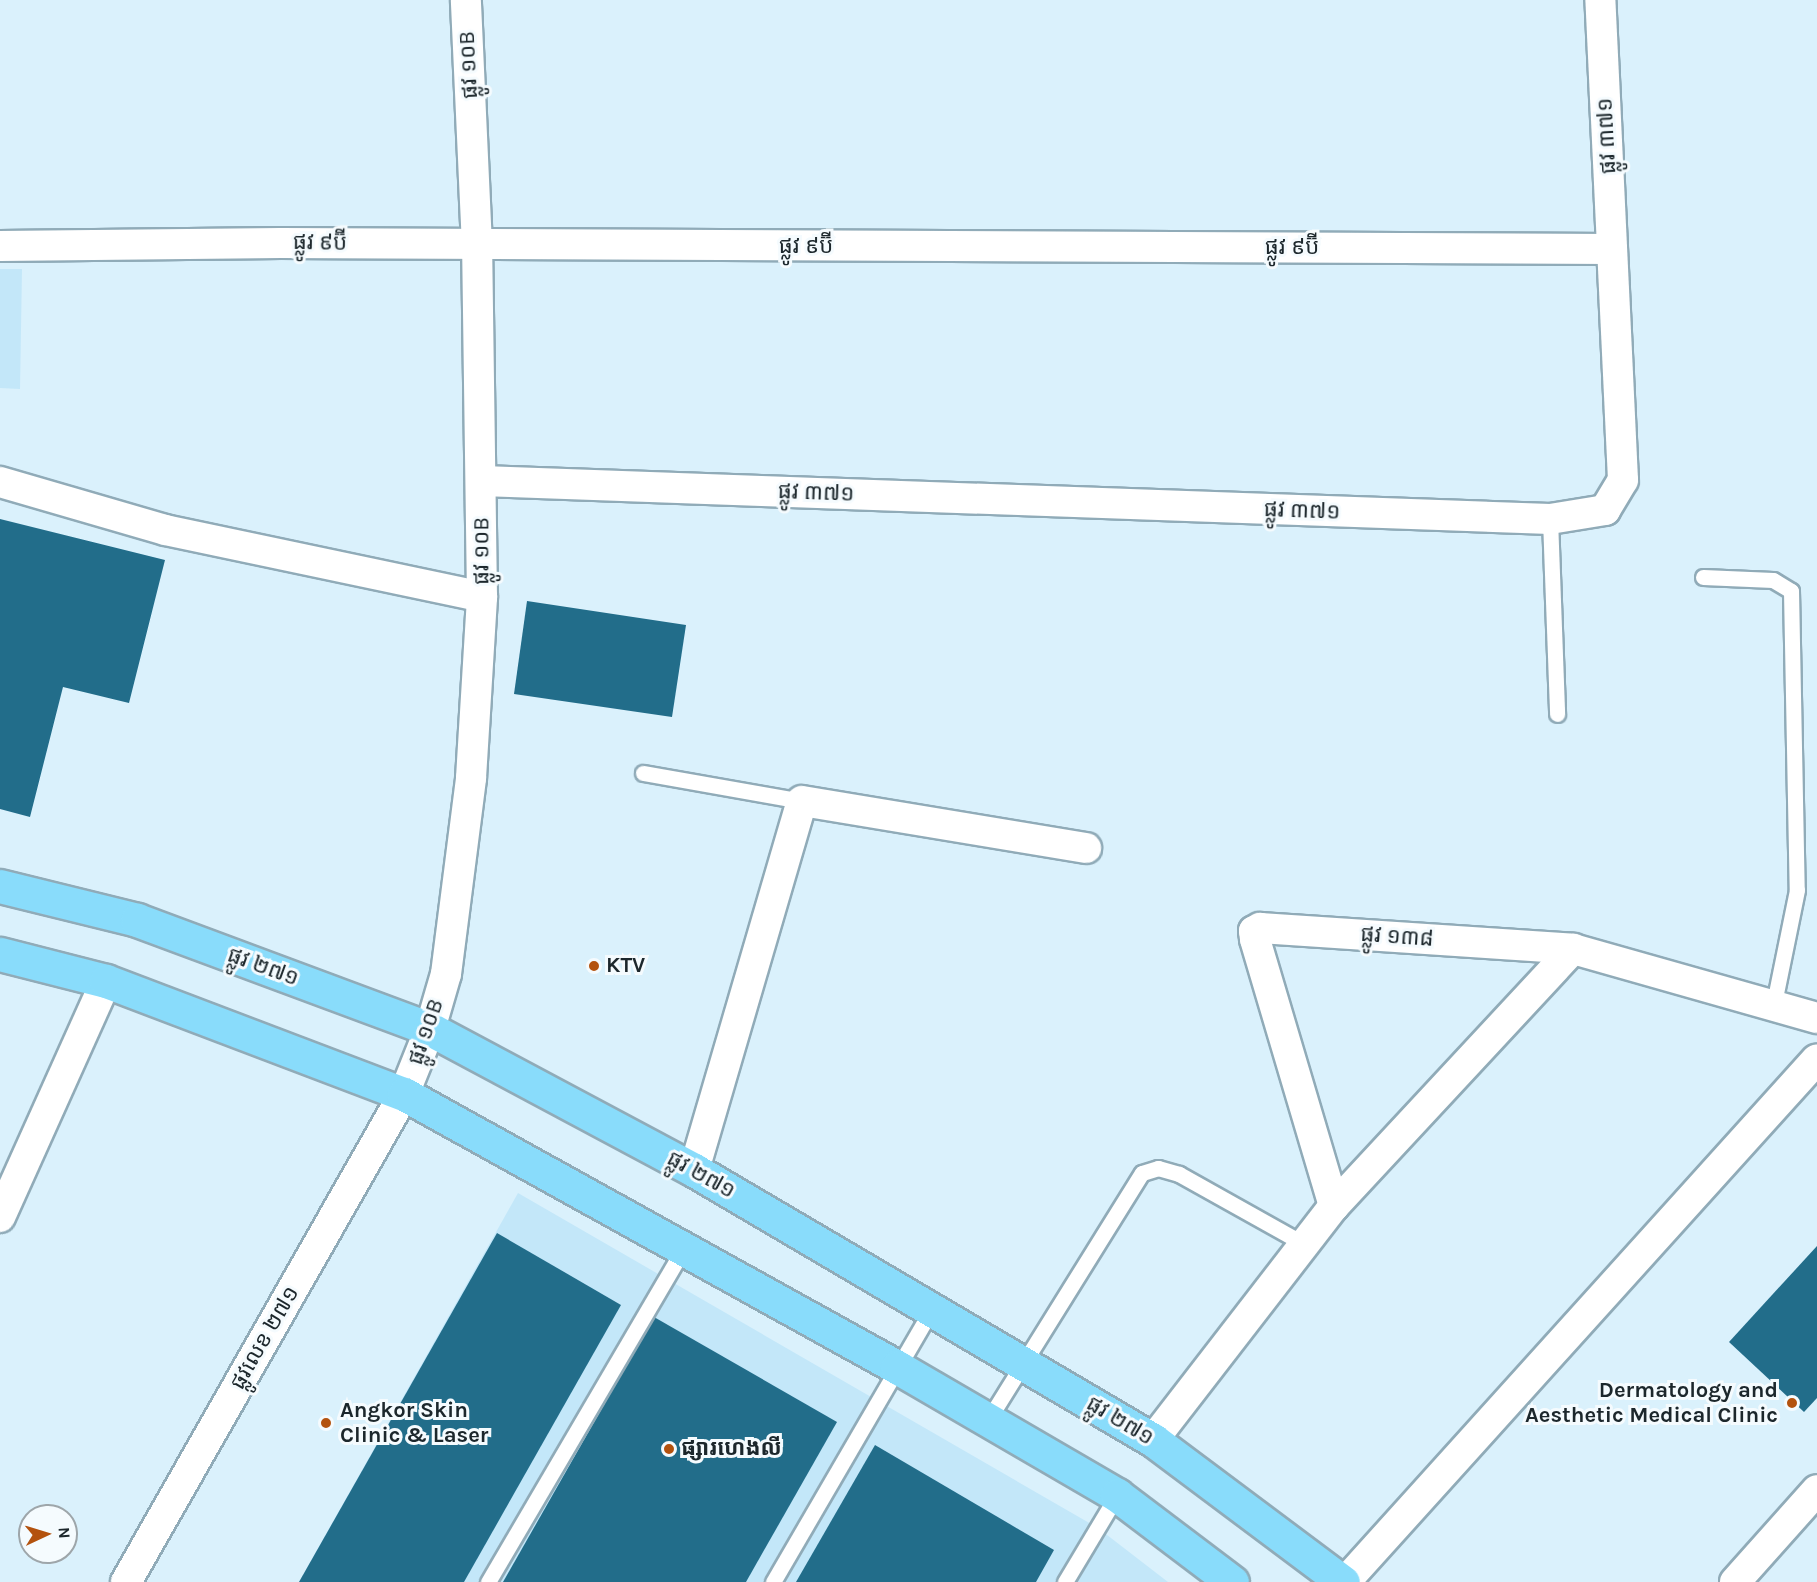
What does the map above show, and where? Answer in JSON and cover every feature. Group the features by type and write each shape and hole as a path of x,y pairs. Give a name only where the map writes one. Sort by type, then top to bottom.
{"main road":[{"name":"ផ្លូវ ២៧១","path":"0,886 137,920 430,1029 694,1170 1153,1440 1344,1582"},
{"path":"0,954 106,981 404,1094 897,1367 1117,1495 1232,1582"}],"street":[{"name":"ផ្លូវ ១០B","path":"404,1094 430,1029 446,974 471,778 482,597 477,246 466,0"},
{"name":"ផ្លូវ ៣៧១","path":"482,481 1550,519 1605,510 1623,480 1600,0"},
{"name":"ផ្លូវ ៩ប៊ី","path":"0,246 281,243 477,246 1612,249"},
{"path":"0,482 165,530 482,597"},
{"path":"694,1170 789,836 802,801 1086,849"},
{"name":"ផ្លូវ ១៣៨","path":"1334,1206 1254,931 1260,928 1573,949 1773,1003 1817,1018"},
{"path":"1153,1440 1334,1206 1573,949"},
{"path":"4,1199 106,981"},
{"path":"1344,1582 1817,1059"},
{"name":"ផ្លូវលេខ ២៧១","path":"126,1582 404,1094"},
{"path":"1735,1582 1817,1490"}],"lane":[{"path":"1550,519 1557,714"},
{"path":"1703,578 1773,580 1791,591 1797,890 1773,1003"},
{"path":"644,773 802,801"},
{"path":"988,1419 1021,1362 1142,1173 1158,1168 1179,1174 1304,1245"},
{"path":"488,1582 683,1249"},
{"path":"773,1582 931,1310"},
{"path":"1065,1582 1117,1495"}],"shaded area":[{"path":"0,269 22,269 20,389 0,388"},
{"name":"ផ្សារហេងលី","path":"518,1193 1098,1528 1168,1582 299,1582"}],"building":[{"path":"0,519 165,560 129,703 63,687 30,817 0,809"},
{"path":"527,601 686,625 672,717 514,694"},
{"path":"497,1233 621,1305 464,1582 299,1582"},
{"path":"1817,1246 1817,1398 1804,1412 1729,1342"},
{"path":"654,1317 837,1422 746,1582 503,1582"},
{"path":"875,1445 1054,1550 1036,1582 796,1582"}],"place":[{"name":"KTV","path":"594,966"},
{"name":"Dermatology and Aesthetic Medical Clinic","path":"1792,1403"},
{"name":"Angkor Skin Clinic & Laser","path":"326,1423"},
{"name":"ផ្សារហេងលី","path":"669,1449"}]}
